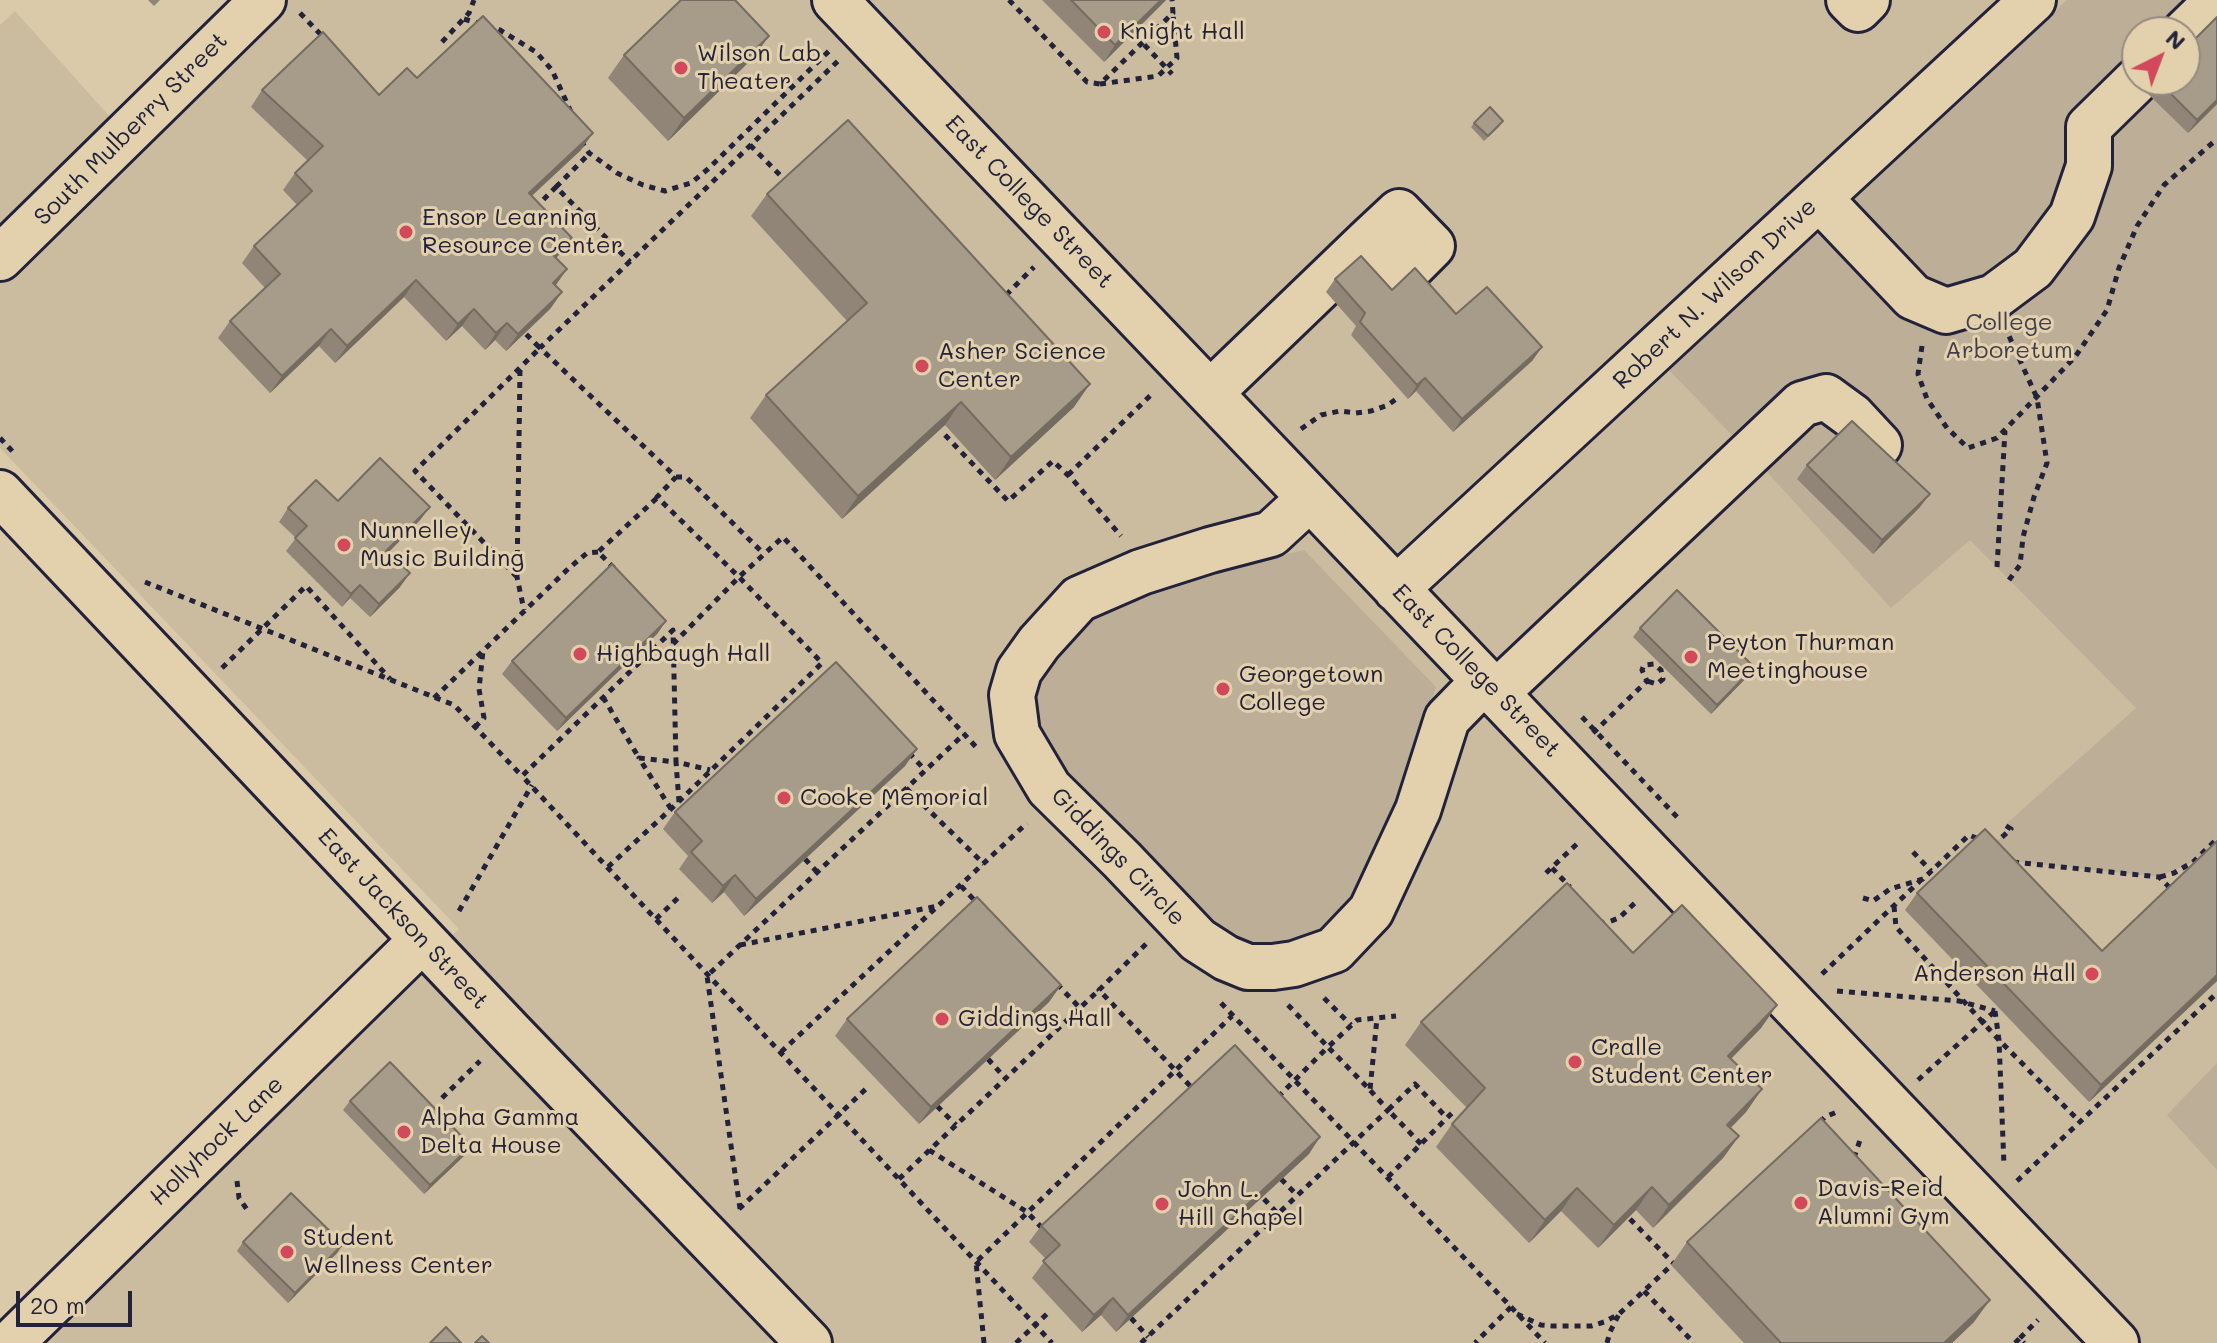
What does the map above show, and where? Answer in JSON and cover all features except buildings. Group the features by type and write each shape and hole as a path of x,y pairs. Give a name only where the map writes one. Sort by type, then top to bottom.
{"street":[{"name":"East College Street","path":"835,0 2116,1343"},
{"path":"1849,0 1858,9 1867,0"},
{"name":"Robert N. Wilson Drive","path":"1396,589 2033,0"},
{"path":"2201,16 2217,1"},
{"name":"South Mulberry Street","path":"0,258 278,3"},
{"path":"1819,198 1913,297 1946,311 1994,297 2033,268 2072,216 2089,166 2089,127 2121,96"},
{"path":"1210,393 1368,241"},
{"name":"Giddings Circle","path":"1310,498 1271,534 1141,572 1079,599 1039,643 1019,671 1012,695 1017,734 1049,788 1198,940 1226,958 1248,967 1294,964 1334,950 1371,911 1418,810 1447,719 1490,687 1802,404 1826,397 1852,416 1879,445"},
{"name":"East Jackson Street","path":"0,493 422,940 809,1343"},
{"name":"Hollyhock Lane","path":"11,1343 422,940"}],"path":[{"path":"442,42 469,13 474,0"},
{"path":"1009,0 1087,82 1100,84 1158,76 1177,58 1172,0"},
{"path":"278,3 324,38"},
{"path":"1100,84 1173,13"},
{"path":"464,19 500,30 536,52 552,70 574,119"},
{"path":"1136,36 1172,74"},
{"path":"578,132 582,145 589,153 617,173 643,185 665,191 691,183 835,46"},
{"path":"517,577 415,471 833,65"},
{"path":"1923,335 1918,374 1927,399 1947,428 1968,448 1997,438 2075,357 2107,310 2119,268 2137,226 2164,185 2217,139"},
{"path":"750,145 788,183"},
{"path":"528,214 589,153"},
{"path":"556,187 630,262"},
{"path":"1006,295 1040,261"},
{"path":"2005,326 2037,398 2047,463 2023,537 2020,565 2009,580"},
{"path":"526,334 676,477 686,477 764,554"},
{"path":"520,369 517,577 524,610"},
{"path":"1068,475 1160,387"},
{"path":"1297,433 1321,415 1340,411 1371,411 1399,397"},
{"path":"1997,567 2005,430"},
{"path":"945,435 1008,501 1053,461 1123,537"},
{"path":"434,698 524,610 587,553 598,552 676,477"},
{"path":"657,497 832,674"},
{"path":"673,644 783,537 964,734 707,976"},
{"path":"598,552 620,574"},
{"path":"152,585 454,705 1052,1343"},
{"path":"216,674 306,586 393,682"},
{"path":"522,776 673,630 679,802"},
{"path":"475,727 484,718 479,689 484,650"},
{"path":"608,867 822,663"},
{"path":"1647,664 1654,664 1661,670 1663,679 1657,684 1647,681 1642,670 1647,664"},
{"path":"1595,731 1647,681"},
{"path":"603,697 671,809"},
{"path":"1573,708 1678,818"},
{"path":"904,749 925,770"},
{"path":"639,758 711,770"},
{"path":"459,911 532,785"},
{"path":"906,788 984,864"},
{"path":"781,1052 1037,814"},
{"path":"1816,980 1969,835 1989,848 2011,829 2005,825"},
{"path":"1546,873 1588,834"},
{"path":"2000,860 2159,877 2193,862 2217,839"},
{"path":"1913,852 1931,871"},
{"path":"805,859 817,872"},
{"path":"1552,868 1573,890"},
{"path":"2159,877 2172,890"},
{"path":"1863,898 1873,901 1890,889 1923,879"},
{"path":"961,886 983,908"},
{"path":"656,919 682,894"},
{"path":"1593,912 1603,924 1619,918 1644,894 1654,905 1694,900"},
{"path":"739,946 939,906"},
{"path":"1894,906 1896,927 1999,1040 2080,1122"},
{"path":"899,1179 1156,935"},
{"path":"1047,975 1080,1008"},
{"path":"707,976 740,1209"},
{"path":"1099,990 1194,1090"},
{"path":"1836,991 1959,1001 1995,1011"},
{"path":"1320,993 1351,1025"},
{"path":"2014,1184 2217,993"},
{"path":"1279,996 1421,1144"},
{"path":"1216,998 1545,1343"},
{"path":"1914,1084 1995,1011"},
{"path":"1995,1011 1999,1040 2004,1178"},
{"path":"976,1262 1232,1016"},
{"path":"1272,1103 1357,1020 1396,1016"},
{"path":"1370,1090 1377,1018"},
{"path":"442,1098 487,1055"},
{"path":"988,1059 1005,1078"},
{"path":"1141,1343 1415,1084 1447,1118"},
{"path":"730,1218 869,1086"},
{"path":"937,1106 956,1125"},
{"path":"1815,1128 1825,1117 1850,1109"},
{"path":"1388,1177 1454,1111"},
{"path":"1851,1167 1865,1124"},
{"path":"929,1150 1027,1212 1043,1230"},
{"path":"237,1171 239,1198 248,1211"},
{"path":"1281,1179 1298,1196"},
{"path":"1264,1199 1278,1214"},
{"path":"1630,1219 1673,1263"},
{"path":"1517,1314 1541,1325 1570,1327 1604,1322 1619,1314 1684,1253"},
{"path":"976,1262 984,1343"},
{"path":"1644,1291 1694,1343"},
{"path":"1475,1343 1511,1307"},
{"path":"1016,1343 1049,1312"},
{"path":"1607,1343 1619,1314"},
{"path":"2020,1341 2045,1314"},
{"path":"1131,1318 1148,1337"}],"shaded area":[{"name":"Georgetown College","path":"286,0 2217,0 2217,1343 32,1343 459,929 0,448 0,25 15,11 137,147"}],"green space":[{"name":"College Arboretum","path":"2067,0 2217,0 2217,839 2193,862 2159,877 2000,860 1989,848 2010,830 2005,825 2136,708 1970,540 1891,608 1669,370"},
{"path":"1304,550 1436,687 1397,817 1373,873 1341,917 1291,947 1262,949 1227,939 1054,764 1037,727 1033,697 1038,675 1082,619 1170,582"},
{"path":"2217,1063 2217,1170 2167,1115"}],"place":[{"name":"Knight Hall","path":"1104,32"},
{"name":"Wilson Lab Theater","path":"681,68"},
{"name":"Ensor Learning Resource Center","path":"406,232"},
{"name":"Asher Science Center","path":"922,366"},
{"name":"Nunnelley Music Building","path":"344,545"},
{"name":"Highbaugh Hall","path":"580,654"},
{"name":"Peyton Thurman Meetinghouse","path":"1691,657"},
{"name":"Georgetown College","path":"1223,689"},
{"name":"Cooke Memorial","path":"784,798"},
{"name":"Anderson Hall","path":"2092,974"},
{"name":"Giddings Hall","path":"942,1019"},
{"name":"Cralle Student Center","path":"1575,1062"},
{"name":"Alpha Gamma Delta House","path":"404,1132"},
{"name":"Davis-Reid Alumni Gym","path":"1801,1203"},
{"name":"John L. Hill Chapel","path":"1162,1204"},
{"name":"Student Wellness Center","path":"287,1252"}]}
